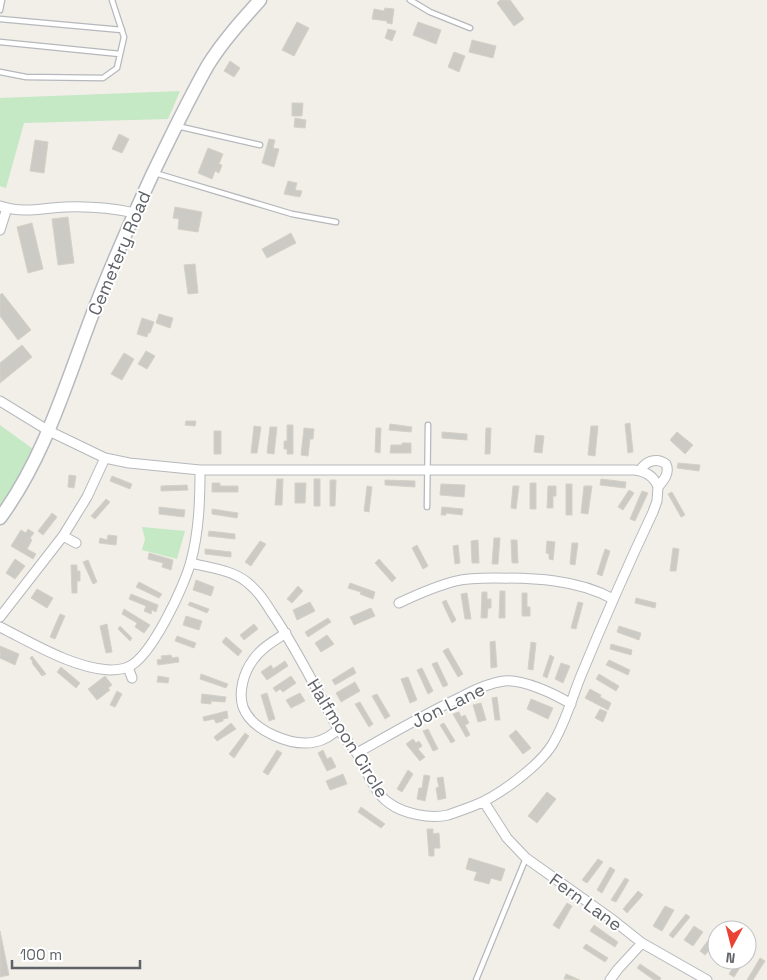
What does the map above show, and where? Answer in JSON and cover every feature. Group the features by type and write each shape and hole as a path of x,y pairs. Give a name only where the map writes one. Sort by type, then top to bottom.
{"street":[{"name":"Cemetery Road","path":"0,518 16,496 49,432 94,312 135,213 175,125 209,64 240,22 260,0"},
{"path":"0,230 3,207 34,211 64,207 107,208 135,213"},
{"name":"Halfmoon Circle","path":"0,402 49,432 105,458 129,463 200,470 640,471 644,465 650,462 660,460 666,464 667,472 658,487 657,501 653,512 613,599 563,726 545,755 524,775 484,802 446,815 425,816 399,809 388,802 380,794 357,753 339,729 286,633 260,595 242,578 230,572 191,563"},
{"path":"0,617 63,536 87,496 105,458"},
{"path":"0,627 86,666 110,670 128,667 136,662 154,641 191,563 199,520 200,470"},
{"path":"640,471 653,478 658,487"},
{"path":"63,536 76,544"},
{"path":"399,603 429,589 469,578 531,578 549,580 585,587 613,599"},
{"path":"286,633 253,659 246,671 241,696 244,708 256,723 272,735 288,741 314,742 326,738 339,729"},
{"path":"128,667 132,678"},
{"name":"Jon Lane","path":"357,753 433,710 484,686 504,681 517,682 549,692 571,704"},
{"name":"Fern Lane","path":"484,802 507,838 526,858 642,943 707,980"},
{"path":"610,980 642,943"}],"lane":[{"path":"0,10 2,0"},
{"path":"0,72 26,77 103,78 118,68 124,37 112,0"},
{"path":"410,0 430,12 470,28"},
{"path":"0,19 122,30"},
{"path":"0,42 120,54"},
{"path":"175,125 260,145"},
{"path":"154,173 292,214 336,222"},
{"path":"428,425 428,507"},
{"path":"476,980 526,858"}],"green space":[{"path":"180,91 168,119 24,123 6,188 0,186 0,98"},
{"path":"0,425 33,449 0,508"},
{"path":"142,527 185,531 177,559 142,550 145,539"}],"building":[{"path":"500,0 510,0 524,19 514,26 497,3"},
{"path":"385,8 394,9 392,24 387,23 387,21 372,19 374,9 384,11"},
{"path":"297,22 309,28 294,56 282,50"},
{"path":"418,22 441,30 436,44 413,35"},
{"path":"388,29 396,31 392,41 385,38"},
{"path":"472,40 496,46 493,58 469,52"},
{"path":"454,52 465,56 459,72 448,67"},
{"path":"230,61 240,68 234,77 224,71"},
{"path":"292,103 303,103 302,116 292,116"},
{"path":"295,118 306,120 305,128 294,127"},
{"path":"119,134 129,139 122,153 112,149"},
{"path":"269,139 275,140 273,148 279,149 274,167 262,163"},
{"path":"35,140 48,142 44,173 30,171"},
{"path":"208,148 223,154 219,164 222,165 219,173 215,171 212,179 198,173"},
{"path":"288,181 297,183 295,190 302,191 300,197 284,194"},
{"path":"175,207 202,212 198,232 178,229 179,219 173,218"},
{"path":"68,217 74,263 58,265 52,219"},
{"path":"32,223 43,269 28,273 17,227"},
{"path":"291,233 296,243 267,258 262,249"},
{"path":"195,264 198,293 188,294 184,265"},
{"path":"2,293 31,330 18,340 0,316 0,295"},
{"path":"159,314 173,318 170,328 156,323"},
{"path":"142,318 154,322 147,337 137,334"},
{"path":"22,345 32,357 0,383 0,363"},
{"path":"146,351 155,356 147,369 138,364"},
{"path":"124,353 134,359 122,380 111,374"},
{"path":"186,421 196,421 195,426 185,425"},
{"path":"630,423 633,452 628,453 625,424"},
{"path":"390,424 412,427 411,432 389,430"},
{"path":"287,425 293,425 293,454 287,454 287,449 284,449 284,441 287,441"},
{"path":"254,426 261,427 257,453 251,453"},
{"path":"591,426 598,426 595,456 588,455"},
{"path":"270,427 277,427 274,454 267,453"},
{"path":"304,428 314,429 313,439 310,439 308,456 301,455"},
{"path":"376,428 381,428 380,453 375,452"},
{"path":"486,428 491,428 490,454 485,454"},
{"path":"214,431 221,431 221,454 214,454"},
{"path":"442,432 467,434 467,440 442,438"},
{"path":"677,432 693,445 685,454 670,440"},
{"path":"536,435 544,436 542,453 534,452"},
{"path":"402,443 411,443 411,453 390,453 391,445 402,445"},
{"path":"678,463 700,465 699,471 677,468"},
{"path":"69,475 76,476 74,488 68,487"},
{"path":"112,476 132,484 130,489 110,481"},
{"path":"277,479 283,479 282,505 275,505"},
{"path":"314,479 320,479 320,506 314,506"},
{"path":"601,479 626,482 625,488 600,485"},
{"path":"330,480 336,480 335,506 330,506"},
{"path":"385,480 415,481 415,487 385,485"},
{"path":"212,483 220,483 220,486 238,486 238,492 212,492"},
{"path":"295,483 306,483 305,503 295,503"},
{"path":"530,483 536,483 536,509 530,509"},
{"path":"441,484 465,485 464,497 440,495"},
{"path":"566,484 572,484 572,515 566,515"},
{"path":"187,485 188,490 161,491 161,486"},
{"path":"367,486 372,487 369,512 364,511"},
{"path":"513,486 519,486 516,509 511,508"},
{"path":"548,486 556,486 556,496 553,496 553,508 547,508"},
{"path":"584,486 592,486 588,514 581,513"},
{"path":"629,490 634,493 623,510 618,507"},
{"path":"642,491 648,493 635,521 630,519"},
{"path":"672,492 685,515 681,517 668,494"},
{"path":"106,499 110,502 95,519 91,516"},
{"path":"159,507 185,510 184,517 159,514"},
{"path":"442,507 463,509 462,515 446,513 446,515 441,515"},
{"path":"212,509 238,513 237,518 212,514"},
{"path":"52,513 57,517 43,535 38,531"},
{"path":"28,529 34,533 30,538 32,540 27,549 36,554 33,559 11,546 21,530 26,533"},
{"path":"209,531 235,534 235,539 208,536"},
{"path":"108,535 117,536 116,545 99,543 100,538 107,540"},
{"path":"494,538 500,538 498,564 492,564"},
{"path":"478,540 479,563 472,563 471,541"},
{"path":"511,540 517,540 518,563 512,563"},
{"path":"260,541 266,544 251,566 245,562"},
{"path":"547,541 555,542 553,560 549,559 549,554 546,553"},
{"path":"572,543 578,543 575,565 570,564"},
{"path":"417,545 428,566 423,569 412,548"},
{"path":"458,545 460,563 455,564 453,546"},
{"path":"673,548 679,549 676,571 670,571"},
{"path":"205,549 231,552 231,557 205,554"},
{"path":"605,549 610,551 602,576 597,574"},
{"path":"149,553 173,560 171,570 162,567 163,563 148,559"},
{"path":"15,559 25,566 15,579 6,573"},
{"path":"379,559 396,578 392,582 375,563"},
{"path":"88,560 97,582 93,584 83,562"},
{"path":"71,565 77,565 77,571 80,571 80,581 77,581 77,593 72,593"},
{"path":"196,580 214,587 211,596 193,590"},
{"path":"139,582 162,594 159,598 136,587"},
{"path":"350,583 375,592 373,599 360,594 361,592 348,588"},
{"path":"298,586 303,591 292,603 287,599"},
{"path":"37,589 53,598 47,608 31,598"},
{"path":"500,591 505,591 505,618 499,618"},
{"path":"482,592 487,592 487,599 491,599 491,608 488,608 487,618 481,618"},
{"path":"467,593 471,619 465,619 461,594"},
{"path":"522,593 527,593 527,607 530,607 530,616 522,616"},
{"path":"131,594 158,605 156,612 152,610 151,614 144,611 146,606 129,599"},
{"path":"636,598 656,603 655,608 635,603"},
{"path":"446,600 456,620 452,623 442,602"},
{"path":"190,602 209,609 207,613 188,605"},
{"path":"310,602 315,611 297,620 293,610"},
{"path":"578,602 583,603 576,629 571,628"},
{"path":"371,608 375,616 354,625 350,617"},
{"path":"124,609 150,625 144,633 135,627 137,623 122,614"},
{"path":"60,614 65,616 55,639 50,637"},
{"path":"186,616 202,621 199,630 183,625"},
{"path":"328,618 331,622 308,637 305,632"},
{"path":"107,624 112,652 106,653 100,626"},
{"path":"254,624 258,629 244,640 240,635"},
{"path":"120,626 132,638 130,641 118,629"},
{"path":"619,626 641,633 639,640 617,632"},
{"path":"327,635 334,644 321,652 315,643"},
{"path":"177,636 196,643 194,648 175,641"},
{"path":"226,637 242,651 238,656 222,642"},
{"path":"495,641 497,667 491,668 490,642"},
{"path":"531,642 536,643 533,670 528,669"},
{"path":"611,644 632,650 631,655 610,649"},
{"path":"0,646 19,654 15,665 0,658"},
{"path":"448,648 463,674 458,677 443,651"},
{"path":"171,655 172,658 178,657 179,662 158,665 157,660 162,659 161,656"},
{"path":"550,655 554,657 547,678 543,676"},
{"path":"32,656 46,674 42,676 32,663 30,658"},
{"path":"609,660 630,670 628,675 606,665"},
{"path":"285,661 288,666 267,680 261,672 271,665 273,669"},
{"path":"437,662 448,685 443,687 432,664"},
{"path":"561,663 570,666 563,683 555,679"},
{"path":"61,667 80,683 76,688 57,672"},
{"path":"353,667 356,673 335,685 332,680"},
{"path":"422,668 433,691 428,694 417,670"},
{"path":"201,674 228,684 226,688 200,679"},
{"path":"599,674 619,686 616,691 596,679"},
{"path":"105,676 112,685 108,688 110,690 97,700 88,689"},
{"path":"158,676 169,678 168,683 157,682"},
{"path":"291,676 296,683 283,692 280,689 276,692 273,688"},
{"path":"408,677 417,700 410,703 401,679"},
{"path":"355,682 360,691 341,702 336,693"},
{"path":"590,689 611,703 608,710 585,698"},
{"path":"117,691 122,694 115,707 110,705"},
{"path":"267,693 275,719 269,721 261,695"},
{"path":"300,693 305,701 291,708 286,700"},
{"path":"202,694 226,697 225,702 211,701 211,704 201,703"},
{"path":"377,694 390,716 385,719 372,696"},
{"path":"497,697 500,720 495,720 492,698"},
{"path":"531,699 553,708 548,719 527,709"},
{"path":"360,702 373,724 369,727 355,704"},
{"path":"481,703 486,720 478,722 473,705"},
{"path":"600,709 607,712 603,722 595,718"},
{"path":"227,711 228,718 223,719 223,721 216,723 214,719 204,721 203,717"},
{"path":"459,712 461,717 465,715 469,723 465,725 470,735 466,737 453,714"},
{"path":"231,723 236,729 217,741 214,737"},
{"path":"444,723 455,741 451,743 440,725"},
{"path":"428,729 438,749 433,751 423,731"},
{"path":"516,730 531,748 523,754 509,736"},
{"path":"245,733 249,736 234,758 229,754"},
{"path":"413,739 416,743 419,741 422,746 418,749 425,757 420,761 406,744"},
{"path":"277,750 282,753 268,775 263,772"},
{"path":"323,750 327,759 331,757 336,767 327,771 318,753"},
{"path":"408,770 413,774 402,792 397,789"},
{"path":"343,774 347,784 330,790 326,781"},
{"path":"424,775 430,776 425,801 417,799 419,788 422,788"},
{"path":"443,777 446,798 438,800 436,788 439,787 437,778"},
{"path":"547,792 556,799 537,823 528,816"},
{"path":"361,807 385,824 381,828 358,812"},
{"path":"427,829 433,829 433,834 439,833 440,848 434,848 434,856 429,856"},
{"path":"469,858 505,869 501,881 491,878 489,884 474,880 477,872 466,869"},
{"path":"598,859 603,862 587,883 582,880"},
{"path":"610,867 615,870 602,893 597,890"},
{"path":"625,878 629,880 616,902 611,900"},
{"path":"638,891 643,895 627,913 623,909"},
{"path":"567,903 572,906 559,929 553,925"},
{"path":"665,906 674,910 662,931 653,926"},
{"path":"686,914 690,917 673,938 669,935"},
{"path":"594,925 618,942 615,947 590,931"},
{"path":"694,926 703,932 693,946 684,940"},
{"path":"0,931 9,975 0,977"},
{"path":"707,942 707,952 705,955 700,951"},
{"path":"586,944 608,958 605,962 583,948"},
{"path":"760,958 765,961 753,980 747,980 753,970 757,970 757,963"},
{"path":"640,964 661,978 660,980 654,980 637,968"},
{"path":"732,970 739,970 734,977 729,974"},
{"path":"566,974 580,980 564,979"}]}
